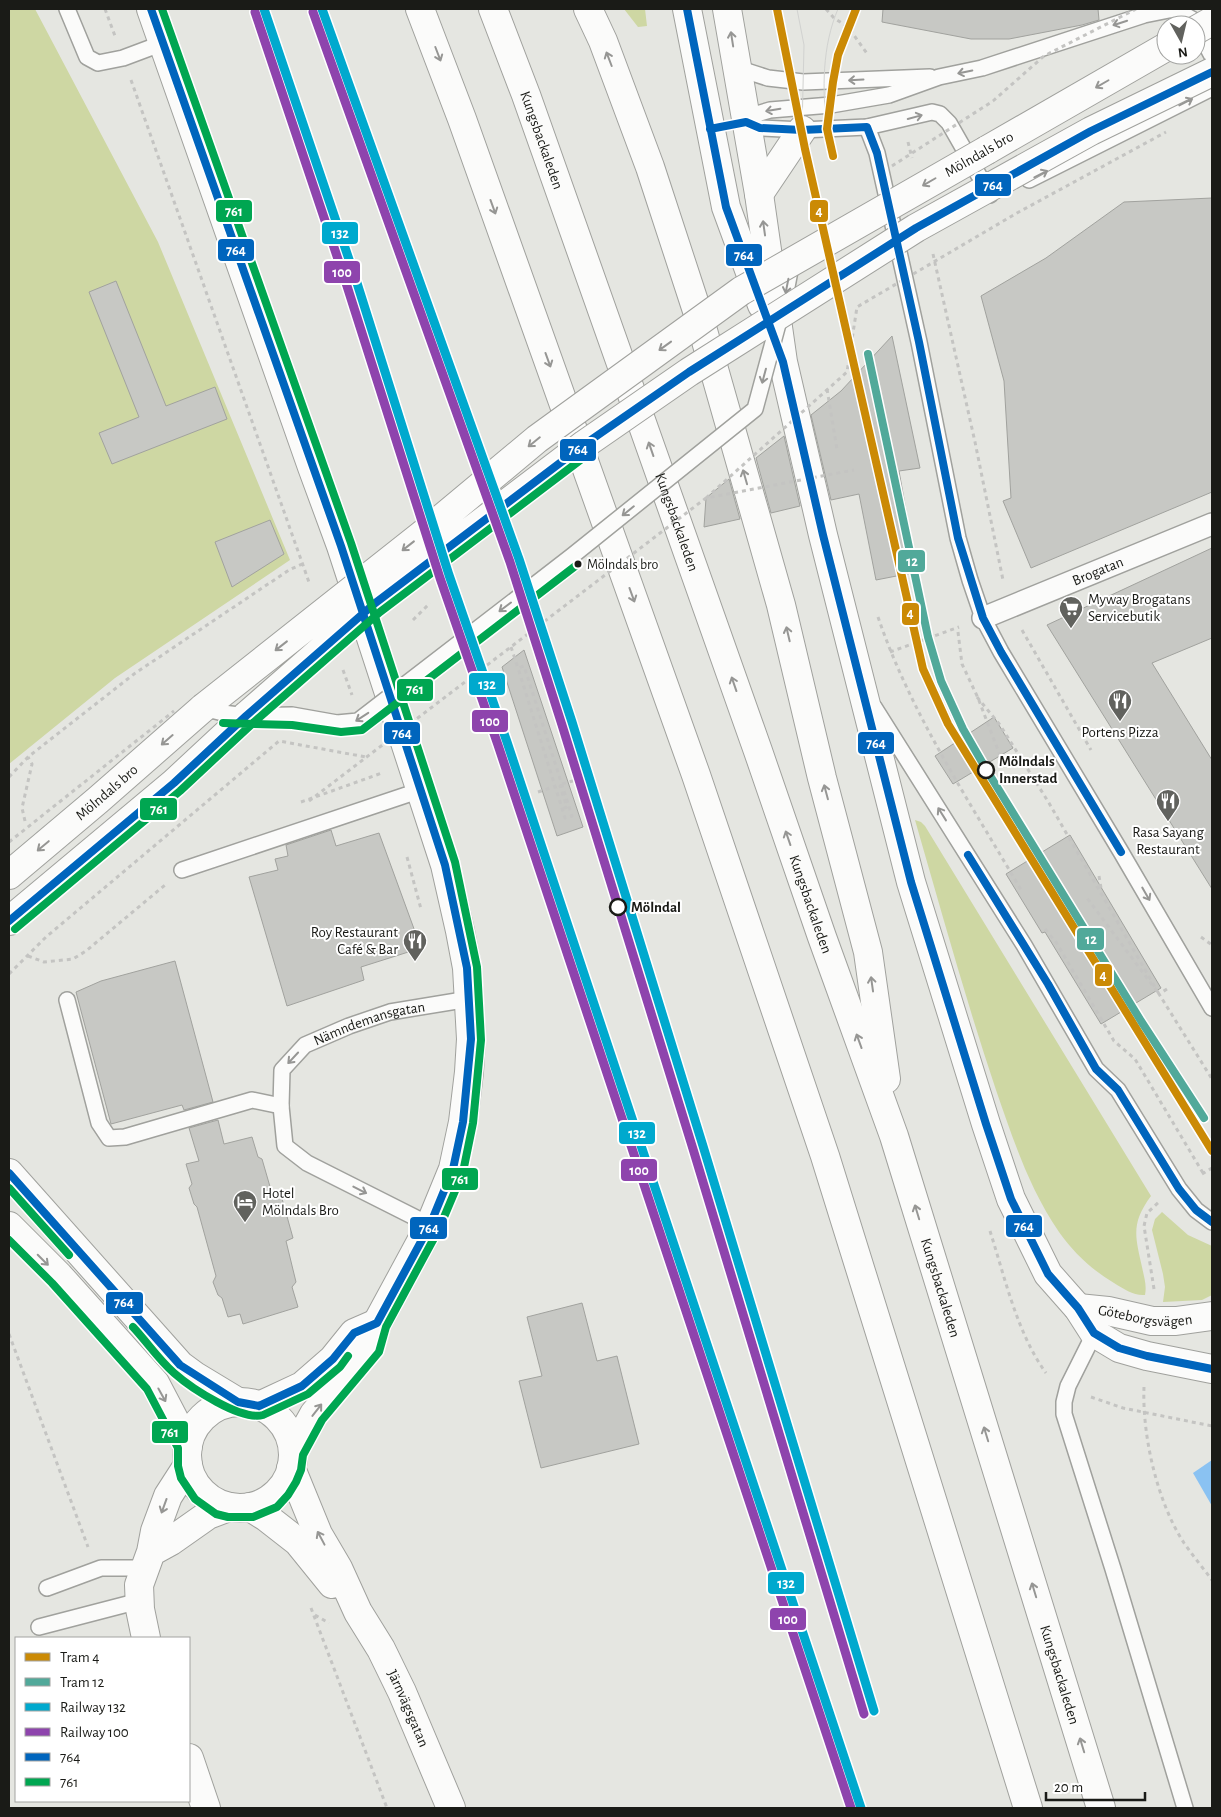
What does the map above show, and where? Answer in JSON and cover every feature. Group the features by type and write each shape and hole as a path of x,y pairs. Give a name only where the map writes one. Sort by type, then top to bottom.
{"main road":[{"path":"148,1560 208,1515 261,1503 272,1498 287,1479 292,1460 314,1414 370,1347 377,1323 430,1225 453,1169 463,1122 470,1039 467,968 445,865 341,546 151,9"},
{"path":"420,9 472,148 696,776 775,1008 831,1175 1028,1808"},
{"name":"Kungsbackaleden","path":"493,9 529,104 822,937 894,1136 1102,1808"},
{"path":"588,9 650,167 700,320 782,605 822,778 868,952 894,1136"},
{"name":"Göteborgsvägen","path":"687,9 726,207 784,362"},
{"name":"Göteborgsvägen","path":"727,9 759,194 784,362 823,535 911,882 1011,1199 1027,1235 1048,1274 1078,1308 1094,1334 1119,1348 1147,1356 1212,1369"},
{"name":"Mölndals bro","path":"9,875 203,708 423,534 536,439 741,291 1156,53"},
{"path":"15,915 174,783 246,716 374,604 586,444 689,372 916,228 1091,131 1212,72"},
{"path":"710,129 746,122"},
{"path":"759,194 802,130"},
{"path":"9,1173 180,1365 195,1376 276,1416 283,1424 290,1438 292,1460"},
{"path":"9,1226 59,1276 155,1383 188,1455 193,1479 202,1492 219,1504 240,1507"},
{"name":"Göteborgsvägen","path":"1078,1308 1108,1311 1152,1321 1176,1321 1212,1316"},
{"path":"146,1637 139,1601 139,1585 148,1560 155,1531 168,1496 188,1455 194,1429 206,1415 221,1406 249,1404 302,1386 333,1359 354,1333 377,1323"},
{"name":"Järnvägsgatan","path":"292,1460 318,1534 338,1568 358,1612 381,1649 402,1692 451,1808"},
{"name":"Järnvägsgatan","path":"240,1507 266,1517 298,1542 325,1576 358,1612"},
{"path":"190,1761 206,1808"}],"street":[{"name":"Brogatan","path":"983,618 1212,524"}],"lane":[{"path":"67,9 87,57 98,63 122,58 163,43"},
{"path":"746,122 757,114 770,110 831,105 889,95 940,77 982,68 1134,18 1168,10 1174,10 1185,15"},
{"path":"1206,44 1212,56"},
{"path":"737,68 768,78 792,81 833,82 940,77"},
{"path":"746,122 760,128 802,130 867,127 932,112 940,114 956,133 992,198 1212,88"},
{"path":"867,127 878,153 958,538 983,618 1001,652 1122,852 1212,1008"},
{"path":"203,708 246,716 292,715 337,723 358,721 572,556 756,410 782,312 792,260"},
{"path":"862,686 1024,945 1096,1069 1118,1090 1179,1189 1196,1210 1212,1222"},
{"path":"182,870 421,790"},
{"path":"66,1000 99,1123 109,1138 125,1137 252,1100 281,1106"},
{"name":"Nämndemansgatan","path":"430,1225 308,1163 285,1146 281,1106 282,1070 305,1045 349,1026 390,1012 469,1000"},
{"path":"1108,1311 1094,1334 1068,1386 1064,1402 1064,1414 1116,1578 1185,1808"},
{"path":"47,1588 101,1568 148,1560"},
{"path":"39,1627 139,1601"}],"path":[{"path":"105,9 313,591"},
{"path":"826,9 834,18 848,27 865,50 880,79"},
{"path":"900,120 912,161"},
{"path":"309,801 706,498 847,372 857,307 1018,213 1170,129"},
{"path":"933,254 975,442 1009,608"},
{"path":"828,389 838,454"},
{"path":"840,463 842,480"},
{"path":"706,498 854,470"},
{"path":"9,777 28,757 134,674 289,570 302,564"},
{"path":"878,616 890,652 918,711 1024,895"},
{"path":"890,652 983,618"},
{"path":"957,628 962,664 978,697 1001,758"},
{"path":"511,647 560,810 567,808 560,786 562,786"},
{"path":"340,664 354,700"},
{"path":"518,668 524,666 572,816 565,818 554,787"},
{"path":"978,697 1000,725 1026,764 1159,994 1212,1080"},
{"path":"9,974 46,937 279,741 366,757"},
{"path":"371,746 375,755"},
{"path":"28,757 32,764 22,808 23,816 29,827"},
{"path":"378,764 393,800"},
{"path":"292,805 382,773"},
{"path":"538,792 576,780"},
{"path":"407,856 422,911"},
{"path":"28,956 44,962 74,959 182,870"},
{"path":"1099,876 1101,891"},
{"path":"1087,898 1159,994"},
{"path":"1041,924 1056,942 1114,1041 1135,1059 1203,1173"},
{"path":"1159,994 1167,989"},
{"path":"1133,1066 1135,1059"},
{"path":"9,1334 90,1552"},
{"path":"1090,1396 1123,1408 1212,1426"}],"green space":[{"path":"9,9 35,9 158,242 290,560 115,678 9,764"},
{"path":"624,9 645,9 647,26 638,27"},
{"path":"915,820 925,826 1151,1196 1140,1214 1136,1230 1145,1284 1145,1295 1125,1290 1091,1267 1077,1254 1048,1215 1030,1181 985,1057"},
{"path":"1162,1212 1188,1235 1212,1246 1212,1295 1202,1300 1163,1302 1165,1287 1152,1230 1155,1219"}],"water":[{"path":"1212,1460 1212,1506 1193,1473"}],"building":[{"path":"883,9 1098,9 1099,20 1009,39 971,39 882,22"},
{"path":"1212,198 1212,492 1031,568 1003,501 1011,498 1004,381 981,296 1046,258 1124,202"},
{"path":"116,281 166,406 215,387 227,419 112,464 99,433 139,417 89,292"},
{"path":"892,336 920,468 899,471 917,572 876,580 859,494 831,500 811,415 841,391"},
{"path":"784,436 800,506 771,513 756,458"},
{"path":"729,479 740,519 704,527 706,498"},
{"path":"270,520 284,554 232,587 215,542"},
{"path":"1212,548 1212,638 1152,663 1212,760 1212,889 1047,625"},
{"path":"524,650 583,827 557,836 502,667"},
{"path":"994,717 1013,748 953,784 935,756"},
{"path":"331,830 336,846 379,833 421,948 361,967 364,980 287,1006 249,877 278,870 275,859 288,856 286,845"},
{"path":"1070,835 1161,988 1101,1024 1045,932 1042,933 1006,874"},
{"path":"175,961 213,1102 184,1110 182,1105 111,1124 76,992 101,981"},
{"name":"Hotel Mölndals Bro","path":"218,1120 224,1144 252,1137 258,1157 262,1159 273,1197 281,1195 293,1238 286,1241 296,1282 292,1287 298,1307 243,1324 240,1314 228,1317 222,1298 218,1295 213,1282 216,1276 197,1207 194,1204 189,1188 192,1184 186,1164 199,1161 189,1128"},
{"path":"582,1303 597,1361 617,1356 639,1444 541,1468 519,1381 542,1376 527,1317"}],"tram line":[{"name":"4","path":"777,9 805,149 923,669 948,724 1212,1151"},
{"path":"797,9 804,45 802,130"},
{"path":"827,129 824,99 826,53 838,9"},
{"name":"4","path":"833,156 827,129 833,82 838,55 856,9"},
{"name":"12","path":"868,354 928,637 941,681 963,729 986,769 1141,1021 1204,1118"}],"rail line":[{"name":"132","path":"264,9 357,283 449,575 507,742 861,1808"},
{"name":"132","path":"322,9 519,559 572,722 874,1711"},
{"name":"100","path":"255,12 347,286 440,578 498,745 851,1808"},
{"name":"100","path":"313,12 510,562 693,1149 864,1714"}],"transit line":[{"name":"764","path":"151,9 341,546 445,865 467,968 471,1039 463,1122 453,1169 430,1225 377,1323 354,1333 333,1359 302,1386 259,1406"},
{"name":"761","path":"9,1240 52,1283 147,1389 178,1448 178,1466 181,1478 195,1499 216,1514 228,1517 253,1517 277,1507 288,1495 301,1470 303,1455 322,1420 379,1352 386,1327 439,1229 463,1172 473,1123 481,1040 477,967 455,862 351,543 162,9"},
{"name":"764","path":"687,9 726,207 783,362 823,535 911,882 1011,1199 1048,1274 1078,1308 1094,1333 1119,1348 1147,1356 1212,1369"},
{"name":"764","path":"9,921 174,783 246,716 374,604 585,444 689,372 916,228 1091,131 1212,72"},
{"name":"764","path":"710,129 746,122 760,128 802,130 867,127 877,153 919,342 958,538 983,618 1001,652 1121,852"},
{"name":"761","path":"15,929 180,791 253,723 380,612 591,452"},
{"name":"761","path":"223,723 292,725 341,732 362,730 578,564"},
{"name":"764","path":"968,855 1048,984 1096,1069 1118,1090 1179,1189 1196,1210 1212,1222"},
{"name":"764","path":"9,1173 180,1365 238,1402 259,1406"},
{"name":"761","path":"9,1188 69,1255"},
{"name":"761","path":"133,1327 163,1362 182,1379 217,1402 254,1416 263,1415 308,1394 340,1367 348,1356"}],"place":[{"name":"Mölndals bro","path":"578,564"},
{"name":"Myway Brogatans Servicebutik","path":"1071,629"},
{"name":"Portens Pizza","path":"1120,722"},
{"name":"Mölndals Innerstad","path":"986,770"},
{"name":"Rasa Sayang Restaurant","path":"1168,822"},
{"name":"Mölndal","path":"618,907"},
{"name":"Roy Restaurant Café & Bar","path":"415,962"},
{"name":"Hotel Mölndals Bro","path":"245,1223"}]}
